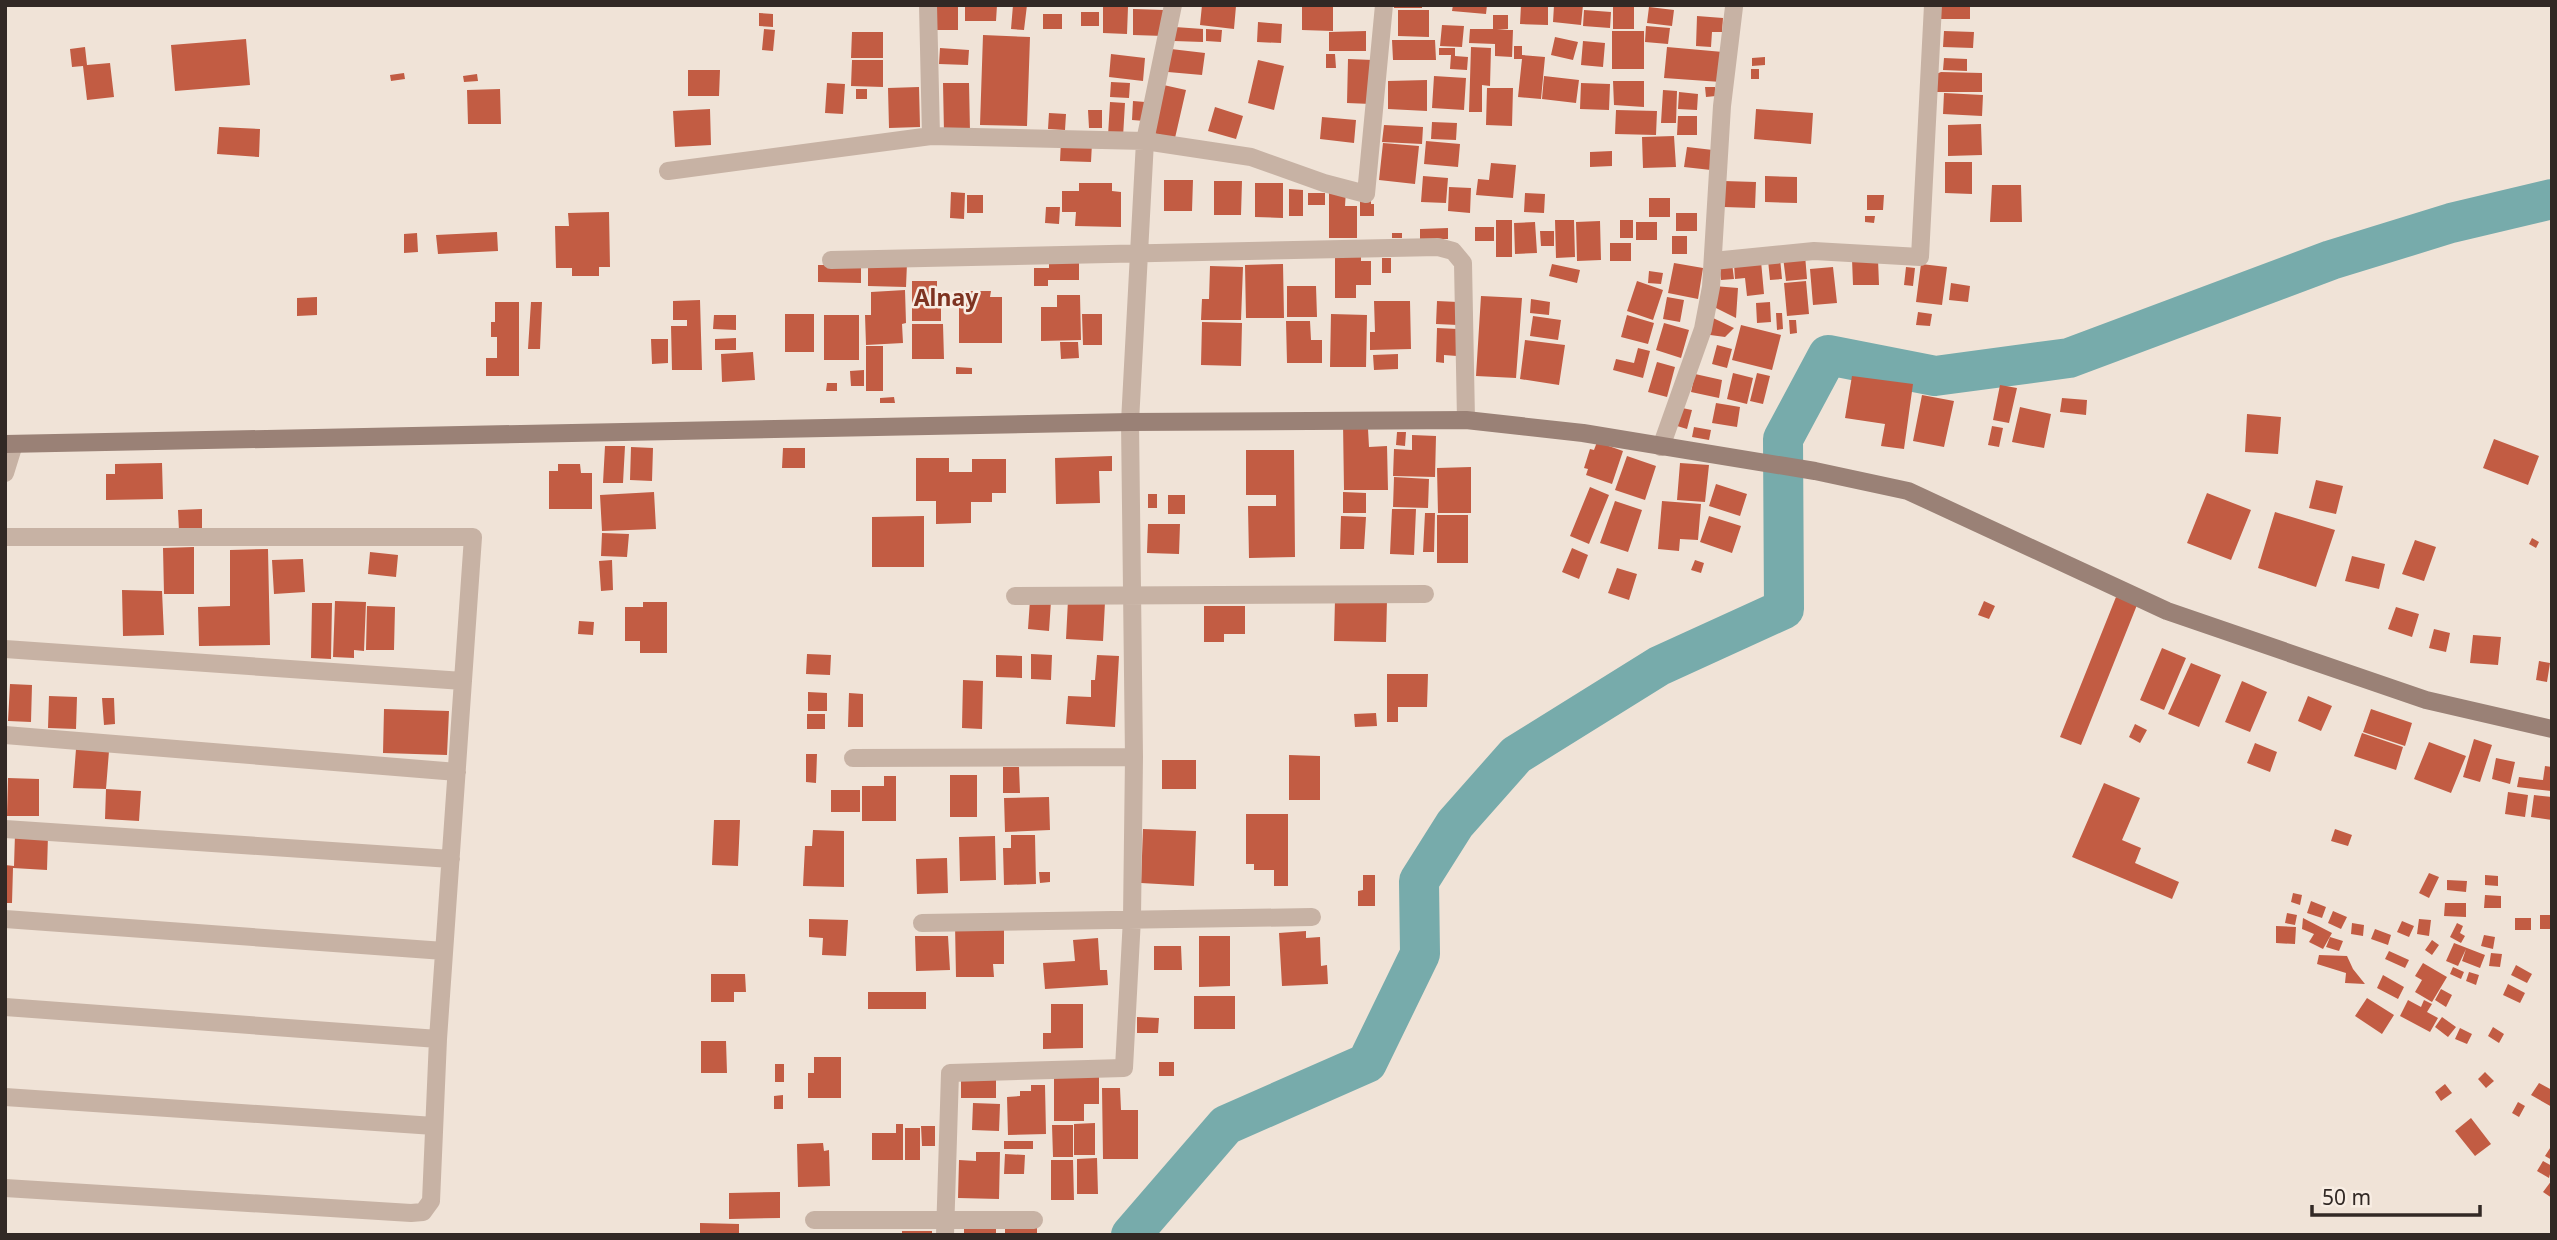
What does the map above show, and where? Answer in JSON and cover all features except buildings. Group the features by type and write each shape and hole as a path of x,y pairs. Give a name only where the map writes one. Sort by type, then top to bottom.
{"main road":[{"path":"10,444 1130,422 1466,420 1583,433 1815,471 1908,491 2179,615 2426,700 2552,729"}],"street":[{"path":"928,5 931,136"},
{"path":"945,1228 950,1073 1124,1068 1132,918 1134,757 1130,422 1145,141 1173,5"},
{"path":"668,171 931,136 1145,141 1251,157 1324,183 1366,194 1384,5"},
{"path":"1713,261 1814,251 1920,257 1933,5"},
{"path":"1661,447 1703,328 1711,287 1730,6"},
{"path":"831,260 1437,247 1452,251 1463,263 1466,420"},
{"path":"5,473 10,444"},
{"path":"5,537 473,537 438,1038 431,1202 423,1212 5,1188"},
{"path":"1015,596 1426,594"},
{"path":"5,649 463,681"},
{"path":"5,735 457,772"},
{"path":"853,758 1134,757"},
{"path":"5,829 451,859"},
{"path":"922,923 1311,917"},
{"path":"5,919 444,951"},
{"path":"5,1007 438,1038"},
{"path":"5,1097 434,1126"},
{"path":"814,1220 945,1228 1034,1220"}],"waterway":[{"path":"1131,1235 1226,1125 1367,1063 1420,954 1419,881 1455,824 1516,755 1659,666 1784,609 1783,439 1828,355 1935,376 2069,358 2331,260 2451,223 2552,199"}],"district":[{"name":"Alnay","path":"946,298"}]}
